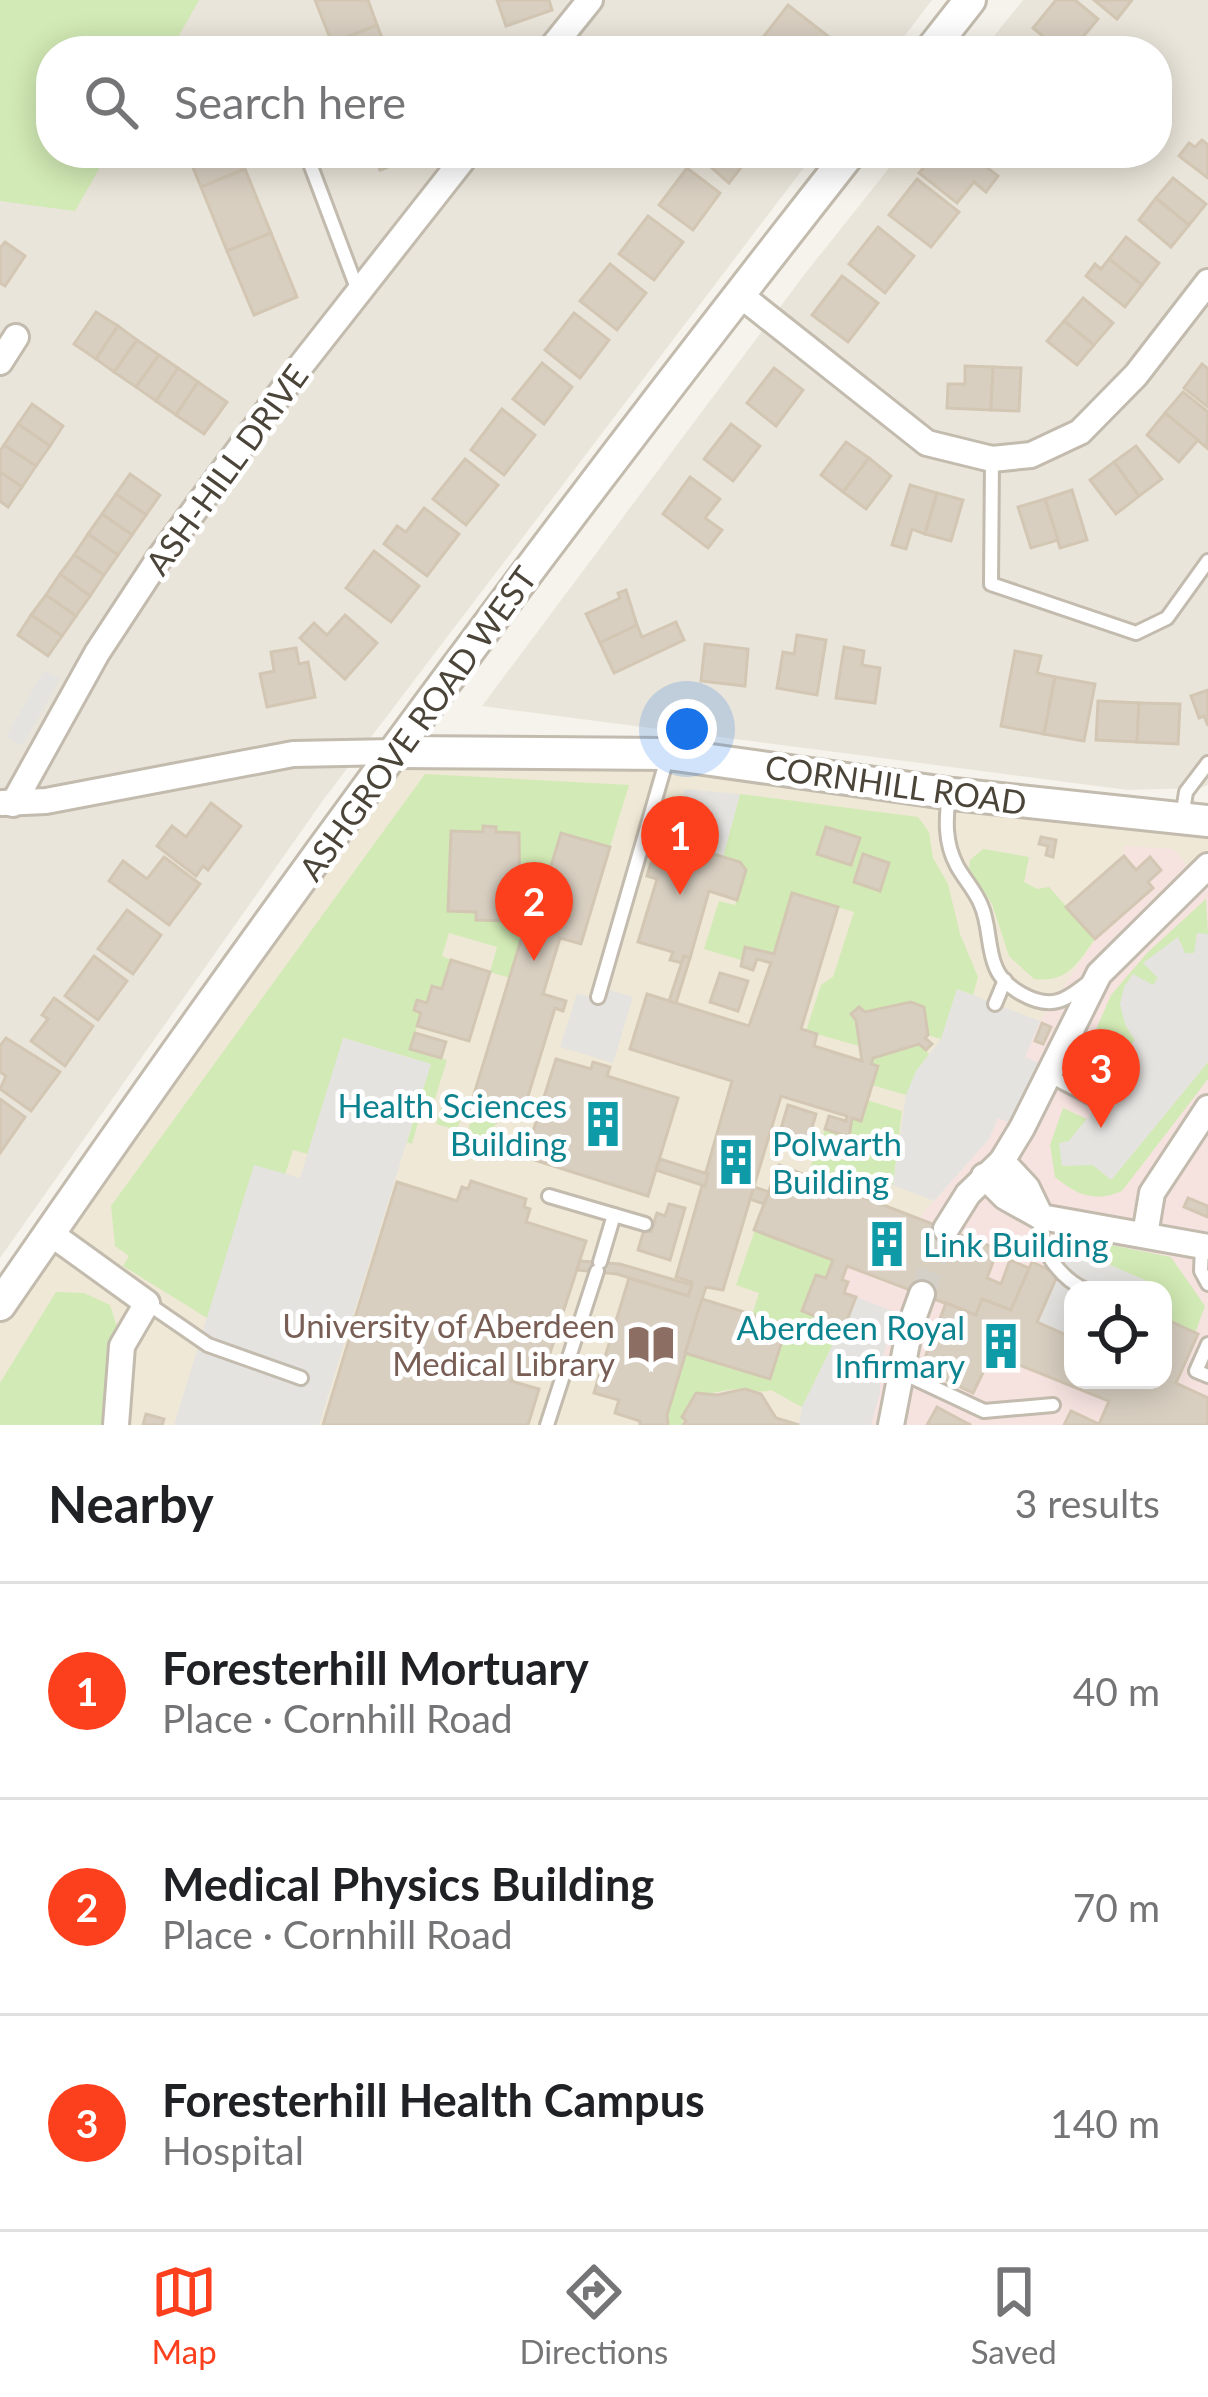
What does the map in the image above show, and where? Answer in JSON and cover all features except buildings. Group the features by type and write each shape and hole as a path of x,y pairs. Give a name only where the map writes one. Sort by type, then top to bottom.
{"street":[{"path":"561,36 590,0"},
{"path":"942,36 970,0"},
{"name":"ASH-HILL DRIVE","path":"6,803 125,608 195,508 456,168"},
{"name":"ASHGROVE ROAD WEST","path":"0,1305 508,595 838,168"},
{"path":"739,294 927,443 992,459 1030,455 1080,432 1136,374 1208,282"},
{"path":"6,803 46,801 293,754 394,752"},
{"name":"CORNHILL ROAD","path":"394,752 668,754 1195,820"},
{"path":"946,1229 993,1168 1099,974 1208,866"},
{"path":"1145,1235 1151,1193 1208,1108"},
{"path":"993,1168 1027,1188 1041,1217 1205,1247"},
{"path":"50,1232 147,1303 122,1346 116,1425"},
{"path":"891,1425 922,1294"}],"lane":[{"path":"312,168 358,292"},
{"path":"992,459 991,584 1136,633 1167,618 1208,561"},
{"path":"598,997 668,754"},
{"name":"CORNHILL ROAD","path":"1195,820 1186,792 1208,763"},
{"path":"949,792 945,826 949,845 955,864 979,898 997,971 1024,995 1046,1002 1074,994 1099,974"},
{"path":"650,819 673,826"},
{"path":"995,1004 1005,980"},
{"path":"1047,1075 1100,1102"},
{"path":"549,1196 645,1224"},
{"path":"547,1425 614,1215"},
{"path":"1041,1217 1042,1244 1070,1281"},
{"path":"1205,1247 1201,1270 1208,1284"},
{"path":"147,1303 208,1345 301,1378"},
{"path":"1208,1344 1196,1371 1208,1376"},
{"path":"902,1372 983,1411 1053,1405"}],"shaded area":[{"path":"0,0 932,0 904,36 36,36 36,168 804,168 324,799 0,1258"},
{"path":"1023,0 1208,0 1208,785 1128,790 482,706 889,168 1172,168 1172,36 994,36"},
{"path":"44,670 60,679 22,746 6,737"},
{"path":"394,752 779,769 1208,821 1208,1425 0,1425 0,1309"},
{"path":"685,789 740,794 723,857 697,849 700,838 672,830"},
{"path":"1124,846 1173,849 1208,888 1208,1425 799,1425 802,1407 843,1327 802,1311 816,1275 755,1230 779,1165 919,1218 989,1139 1040,1021 1095,940 1066,907 1123,856"},
{"path":"1197,933 1208,934 1208,1062 1111,1180 1093,1165 1062,1166 1059,1143 1069,1141 1111,1089 1101,1081 1135,1040 1120,1004 1124,987 1133,974 1153,985 1158,978 1143,963 1178,937 1185,953 1194,953"},
{"path":"593,985 633,997 613,1063 560,1047 577,993 589,997"},
{"path":"957,989 1040,1021 1025,1057 1051,1068 1022,1128 998,1118 989,1139 934,1201 893,1185 906,1095 916,1071 941,1039"},
{"path":"343,1038 431,1064 319,1425 174,1425 254,1165 300,1178"},
{"path":"1069,1247 1147,1281 1064,1281 1064,1334 1037,1322"},
{"path":"856,1297 895,1312 871,1425 799,1425 802,1407"}],"green space":[{"path":"0,0 199,0 179,36 36,36 36,168 99,168 75,211 0,201"},
{"path":"425,774 629,785 610,847 561,833 540,902 524,897 520,910 496,827 484,826 483,832 451,831 448,911 476,912 476,920 512,921 512,926 524,930 510,978 490,972 497,947 449,933 442,956 451,960 442,989 432,986 427,1003 417,1000 421,1013 411,1048 447,1060 428,1121 419,1119 412,1144 407,1142 430,1064 344,1038 308,1154 293,1150 285,1175 255,1166 213,1326 123,1266 129,1256 115,1246 111,1206"},
{"path":"740,794 918,817 929,832 933,858 948,884 960,934 978,977 973,995 957,990 941,1039 928,1035 924,1007 911,1002 865,1012 859,1007 851,1014 859,1046 806,1031 821,985 833,977 854,912 793,894 774,954 747,946 741,960 704,949 719,901 735,905 746,870 740,862 723,857","holes":["863,854 889,864 880,891 854,882"]},
{"path":"983,849 1029,857 1024,882 1037,889 1049,887 1095,939 1063,975 1034,979 1009,956 992,904 969,868 970,860"},
{"path":"1206,899 1208,934 1197,934 1195,953 1185,954 1177,937 1158,978 1125,1024 1135,1040 1101,1081 1079,1069 1111,995 1148,952"},
{"path":"919,1044 929,1054 906,1095 872,1085 878,1066 871,1064 873,1058"},
{"path":"1208,1062 1208,1079 1122,1191 1087,1195 1055,1177 1050,1145 1063,1108 1087,1119 1069,1141 1084,1163 1112,1179"},
{"path":"445,1095 467,1098 457,1130 436,1124"},
{"path":"867,1100 902,1111 893,1185 859,1172 851,1193 807,1176 825,1129 849,1136 852,1118"},
{"path":"473,1115 496,1122 485,1155 462,1148"},
{"path":"755,1230 833,1260 826,1278 816,1275 802,1311 844,1328 802,1407 771,1390 696,1393 682,1417 683,1425 668,1425 685,1353 771,1378 786,1325 752,1315 759,1293 736,1285"},
{"path":"1056,1234 1171,1257 1205,1306 1195,1333 1172,1322 1172,1281 1146,1281 1054,1240"},
{"path":"56,1292 84,1293 110,1305 117,1327 107,1349 102,1425 0,1425 0,1383"}],"tunnel":[{"path":"922,1294 946,1229"}],"place":[{"name":"Foresterhill Mortuary","path":"680,895"},
{"name":"Medical Physics Building","path":"534,961"},
{"name":"Health Sciences Building","path":"603,1124"},
{"name":"Foresterhill Health Campus","path":"1101,1128"},
{"name":"Polwarth Building","path":"736,1162"},
{"name":"Link Building","path":"887,1244"},
{"name":"University of Aberdeen Medical Library","path":"651,1344"},
{"name":"Aberdeen Royal Infirmary","path":"1001,1346"}]}
